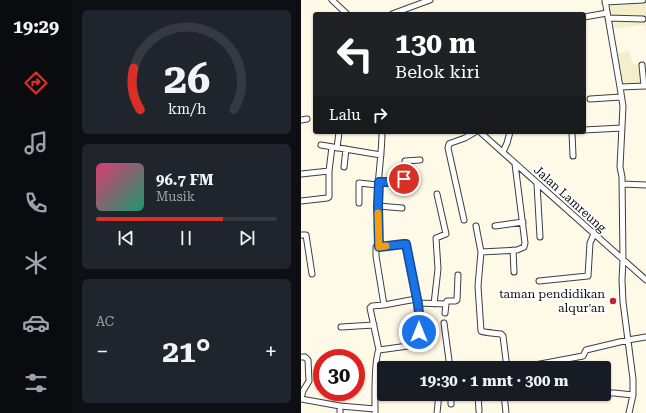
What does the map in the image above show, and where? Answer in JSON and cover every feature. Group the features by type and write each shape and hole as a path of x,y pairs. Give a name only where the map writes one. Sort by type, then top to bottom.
{"street":[{"path":"332,0 345,12"},
{"path":"397,12 430,0"},
{"path":"629,413 633,395 633,379 622,293 622,184 620,158 623,106 605,1 643,0"},
{"path":"586,18 608,15 643,19"},
{"path":"620,87 645,86 642,65"},
{"path":"590,99 621,96"},
{"path":"301,120 307,119"},
{"path":"586,130 622,128"},
{"path":"301,201 329,197 329,171 338,134"},
{"path":"379,247 378,184 381,134"},
{"path":"464,220 448,148 449,144 472,134"},
{"name":"Jalan Lamreung","path":"483,134 537,184 646,280"},
{"path":"503,152 509,134"},
{"path":"573,134 573,156"},
{"path":"321,146 381,154"},
{"path":"344,167 346,149"},
{"path":"359,204 359,183 378,184 402,182 404,179 405,160 420,160"},
{"path":"481,252 521,249 525,245 515,164"},
{"path":"301,174 329,171"},
{"path":"537,184 540,237"},
{"path":"622,184 646,185"},
{"path":"434,304 438,269 436,238 446,234 437,194"},
{"path":"378,206 402,208"},
{"path":"495,226 523,222"},
{"path":"476,226 481,252 478,286 481,331 494,332 503,336 506,361"},
{"path":"539,281 588,276 590,243 594,234"},
{"path":"301,235 306,235 311,274"},
{"path":"379,350 408,346 406,334 421,331 406,244 376,247 376,256 384,305"},
{"path":"513,250 514,272"},
{"path":"301,357 308,358 309,381 301,398 375,411 376,357 379,350 370,308 372,306 417,301 434,304 446,304 447,301 455,301 457,300 458,275"},
{"path":"445,313 446,304"},
{"path":"444,323 449,361"},
{"path":"341,327 374,325"},
{"path":"556,361 583,356 586,350 646,337"},
{"path":"611,393 633,395"},
{"path":"437,413 438,401"},
{"path":"479,401 479,411"},
{"path":"505,401 506,413"},
{"path":"340,406 340,413"}],"shaded area":[{"path":"602,0 646,0 646,39 645,25 610,29"},
{"path":"629,51 633,64 646,63 646,82 622,86 615,54"}],"slow traffic":[{"path":"378,213 379,247 386,246"}],"place":[{"name":"taman pendidikan alqur'an","path":"613,301"}],"route":[{"path":"404,179 401,182 379,182 379,247 406,244 418,304 421,331 419,332"}]}
